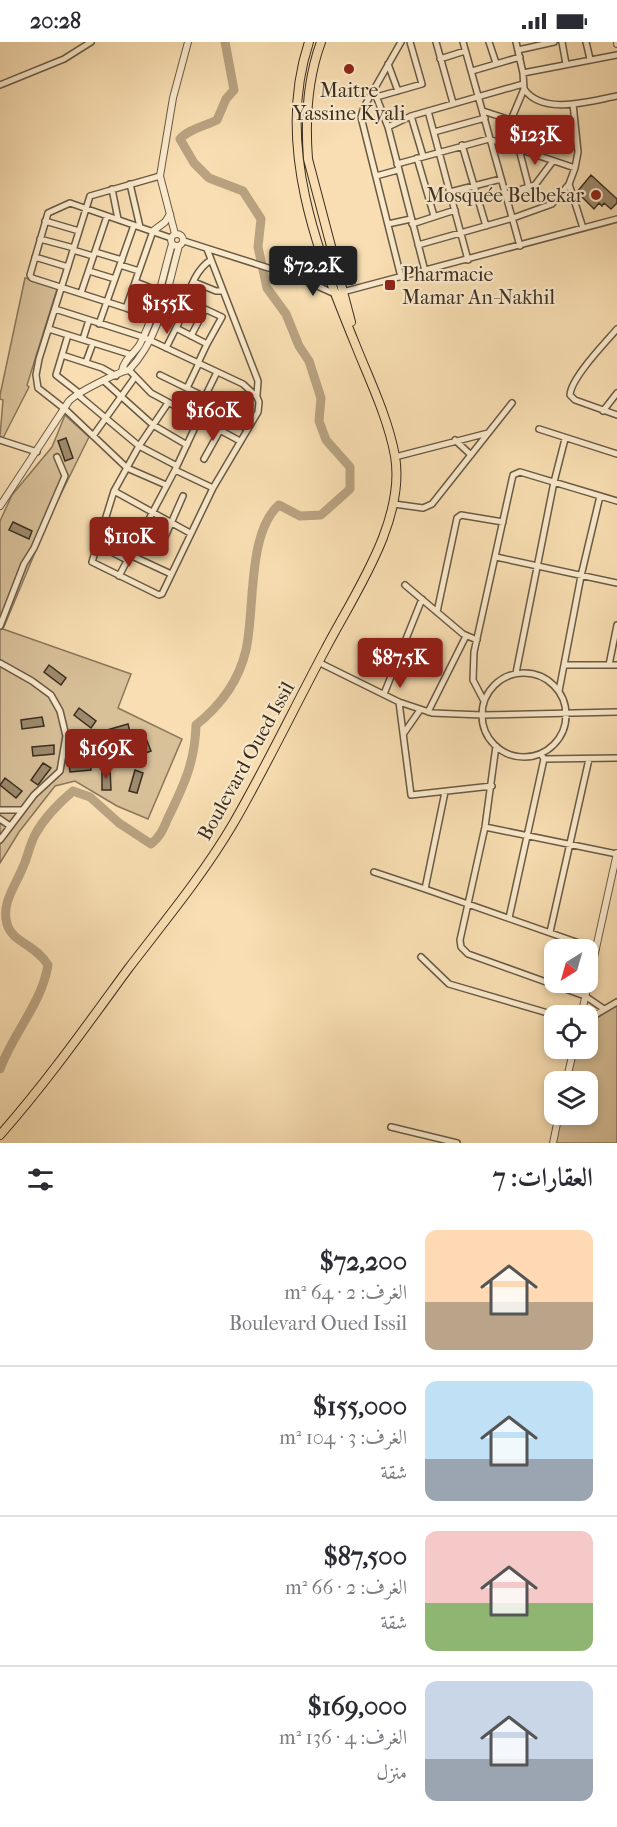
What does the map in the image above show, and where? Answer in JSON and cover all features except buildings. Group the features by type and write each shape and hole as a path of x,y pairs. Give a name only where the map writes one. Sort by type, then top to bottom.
{"main road":[{"name":"Boulevard Oued Issil","path":"0,1135 38,1090 220,845 271,755 374,558 394,504 395,457 339,294 323,257 301,181 296,149 298,91 309,42"},
{"name":"Boulevard Oued Issil","path":"321,42 308,96 306,137 308,159 339,294"},
{"path":"300,278 316,273 323,257"}],"street":[{"path":"0,85 64,59 91,42"},
{"path":"0,506 37,452 63,408 78,393 126,371 150,341 176,241 160,176 173,98 188,42"},
{"path":"401,42 361,117 401,277"},
{"path":"374,94 398,91 422,84 410,42"},
{"path":"436,42 453,103"},
{"path":"463,42 520,246"},
{"path":"489,42 496,63"},
{"path":"511,120 524,87 516,42"},
{"path":"518,50 554,42"},
{"path":"562,42 566,64"},
{"path":"586,42 590,59"},
{"path":"440,58 465,51"},
{"path":"523,73 617,54"},
{"path":"472,71 520,57"},
{"path":"388,64 398,91"},
{"path":"388,127 411,116 453,103 524,87"},
{"path":"524,87 530,95 561,105 617,96"},
{"path":"374,94 388,127 425,271"},
{"path":"418,245 513,218 552,204 569,184 575,168 577,142 573,104"},
{"path":"428,111 468,260"},
{"path":"434,132 484,115 511,120 577,142"},
{"path":"411,116 434,216"},
{"path":"531,153 539,130"},
{"path":"376,176 420,157 489,139 575,168"},
{"path":"462,146 486,226"},
{"path":"519,149 529,188"},
{"path":"506,194 529,188 539,181 553,161"},
{"path":"160,176 92,194 37,368 36,384 127,468 166,485"},
{"path":"450,192 501,179"},
{"path":"99,324 121,262 137,226 130,184"},
{"path":"569,184 583,228"},
{"path":"111,189 118,219"},
{"path":"150,318 107,301 32,278 30,275 50,211 68,204 86,208 176,241 300,278 339,294 617,219"},
{"path":"388,224 412,221 455,210"},
{"path":"126,308 153,231 165,222 170,214"},
{"path":"81,293 106,216"},
{"path":"45,221 79,231"},
{"path":"40,239 121,262 139,272"},
{"path":"168,404 114,491 92,563 159,595 213,488 260,408 257,397 258,381 207,249"},
{"path":"35,257 68,267"},
{"path":"166,348 188,302 202,265 211,260"},
{"path":"89,271 115,279"},
{"path":"136,282 221,316"},
{"path":"194,282 216,291 223,291"},
{"path":"164,293 150,318 143,337 123,365 126,371 151,393 168,404 240,441"},
{"path":"56,309 143,337 248,387 257,397"},
{"path":"191,336 206,309"},
{"path":"187,388 221,316 231,311"},
{"path":"83,339 89,320"},
{"path":"176,328 207,344"},
{"path":"49,329 132,355"},
{"path":"617,329 570,391 570,395 575,400 617,415"},
{"path":"68,335 56,375 104,419 140,446 213,488"},
{"path":"86,362 93,343"},
{"path":"62,355 86,362 116,376"},
{"path":"119,576 176,468 217,372"},
{"path":"160,375 231,407 204,459"},
{"path":"93,436 135,377"},
{"path":"105,382 153,425 187,445"},
{"path":"603,411 617,393"},
{"path":"394,504 423,508 429,506 512,403"},
{"path":"227,417 247,429"},
{"path":"539,429 617,454"},
{"path":"395,457 488,433"},
{"path":"516,674 554,482 565,439"},
{"path":"0,440 37,452"},
{"path":"455,441 471,455"},
{"path":"0,626 24,564 34,548 65,476 57,457"},
{"path":"484,701 472,672 477,640 515,473 617,501"},
{"path":"114,491 190,533"},
{"path":"161,546 183,496"},
{"path":"559,692 581,576 600,496"},
{"path":"437,612 457,518 461,515 503,522"},
{"path":"98,545 171,574"},
{"path":"496,557 617,583"},
{"path":"405,585 466,636 477,640"},
{"path":"384,694 422,599"},
{"path":"609,664 617,625"},
{"path":"428,712 466,636"},
{"path":"318,662 399,702 428,712 482,715 617,712"},
{"path":"0,663 51,695 65,725 66,746 60,771 21,810 0,840"},
{"path":"565,665 617,664"},
{"path":"510,918 543,756 560,737 565,726 566,713 559,692 551,682 540,676 528,673 516,674 502,679 491,688 484,701 482,715 486,733 495,746 517,757 543,756 589,759 617,758"},
{"path":"399,702 410,794 492,786"},
{"path":"404,733 420,710"},
{"path":"66,746 93,739 115,751"},
{"path":"495,746 492,786 485,827 460,940 465,952 585,996 604,1009"},
{"path":"550,932 589,759"},
{"path":"425,889 445,792"},
{"path":"0,810 21,810"},
{"path":"0,819 10,826"},
{"path":"485,827 617,854 598,940"},
{"path":"374,872 569,939"},
{"path":"421,957 449,984 544,1012"},
{"path":"583,1005 586,993"},
{"path":"598,1013 617,1002"},
{"path":"553,1143 557,1125"},
{"path":"392,1128 457,1143"}],"shaded area":[{"path":"25,278 58,286 27,385 29,387 3,438 0,436 3,400 0,399 0,395"},
{"path":"65,415 89,437 52,512 3,629 131,674 118,708 182,739 148,819 117,806 75,781 55,786 19,832 0,863 0,521 12,495 52,447"},
{"path":"617,1003 617,1143 552,1143 556,1125 598,1125 598,1071 570,1071 572,1059 598,1059 598,1017"}],"waterway":[{"path":"0,1069 34,1005 48,965 43,958 14,935 7,924 6,916 10,894 36,833 53,810 73,791 90,797 119,823 151,844 157,838 165,826 188,773 196,725 221,701 243,661 249,634 257,552 269,517 279,505 300,516 321,515 350,489 350,467 326,440 319,421 321,398 309,361 299,346 286,314 267,288 258,247 261,219 243,191 209,178 194,163 180,139 192,130 217,120 226,99 234,90 225,42"}],"place":[{"name":"Maitre Yassine Kyali","path":"349,69"},
{"name":"Mosquée Belbekar","path":"596,195"},
{"name":"Pharmacie Mamar An-Nakhil","path":"390,285"}]}
